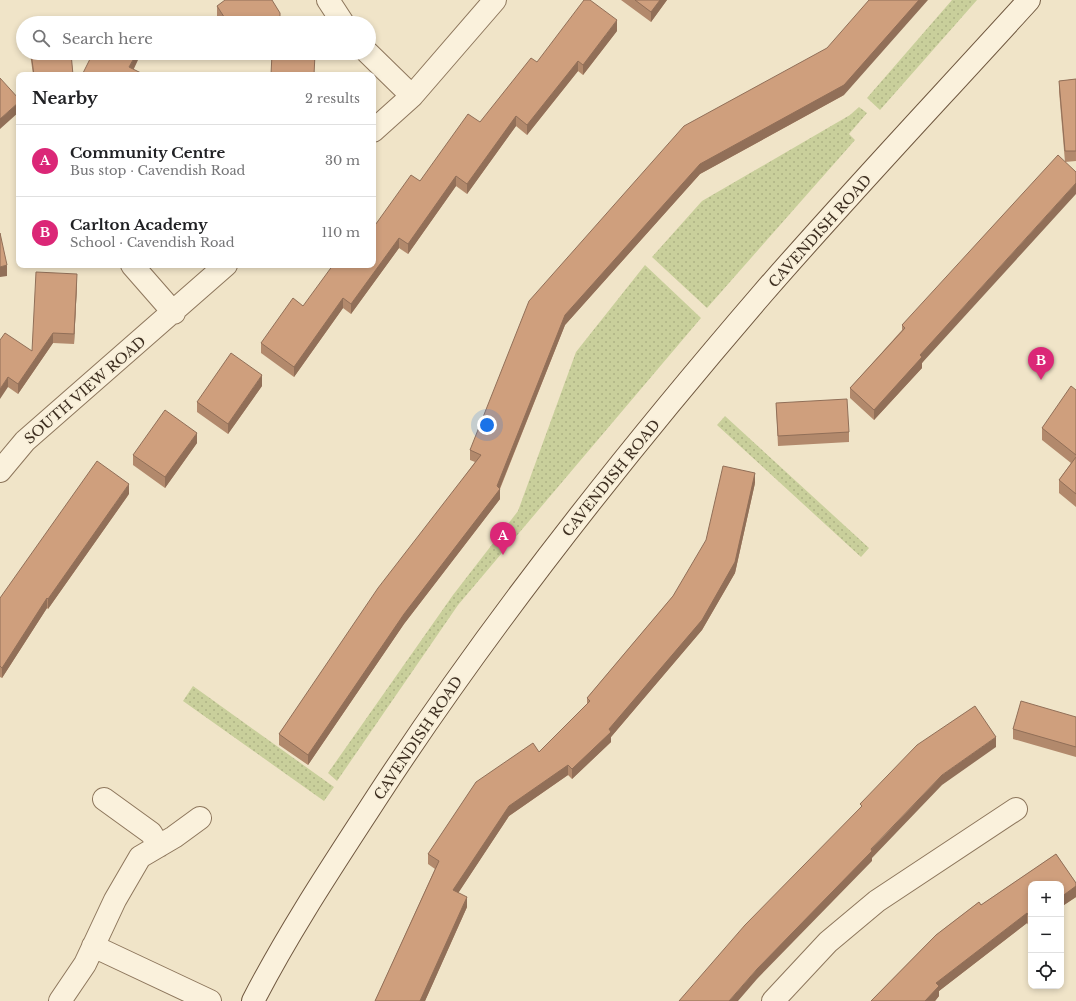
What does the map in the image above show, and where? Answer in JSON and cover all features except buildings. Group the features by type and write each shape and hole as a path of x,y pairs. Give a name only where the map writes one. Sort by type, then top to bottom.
{"street":[{"path":"328,0 338,16"},
{"path":"376,128 412,96 495,0"},
{"name":"CAVENDISH ROAD","path":"253,1001 298,919 421,730 501,619 605,483 764,293 1028,0"},
{"path":"375,60 412,96"},
{"path":"135,268 174,313"},
{"name":"SOUTH VIEW ROAD","path":"0,471 25,442 174,313 223,268"},
{"path":"104,798 152,833 160,846"},
{"path":"773,1001 828,942 877,901 1016,809"},
{"path":"60,1001 85,964 115,900 140,857 160,846 200,818"},
{"path":"93,946 210,1001"}],"green space":[{"path":"952,0 977,0 880,110 867,98"},
{"path":"859,107 867,113 849,134 855,140 707,308 652,257 702,201 850,115"},
{"path":"645,265 701,318 458,605 337,781 328,773 453,595 518,511 576,352"},
{"path":"725,416 869,548 861,557 717,425"},
{"path":"193,686 334,787 324,801 183,701"}],"place":[{"name":"Carlton Academy","path":"1041,380"},
{"name":"Community Centre","path":"503,555"}]}
